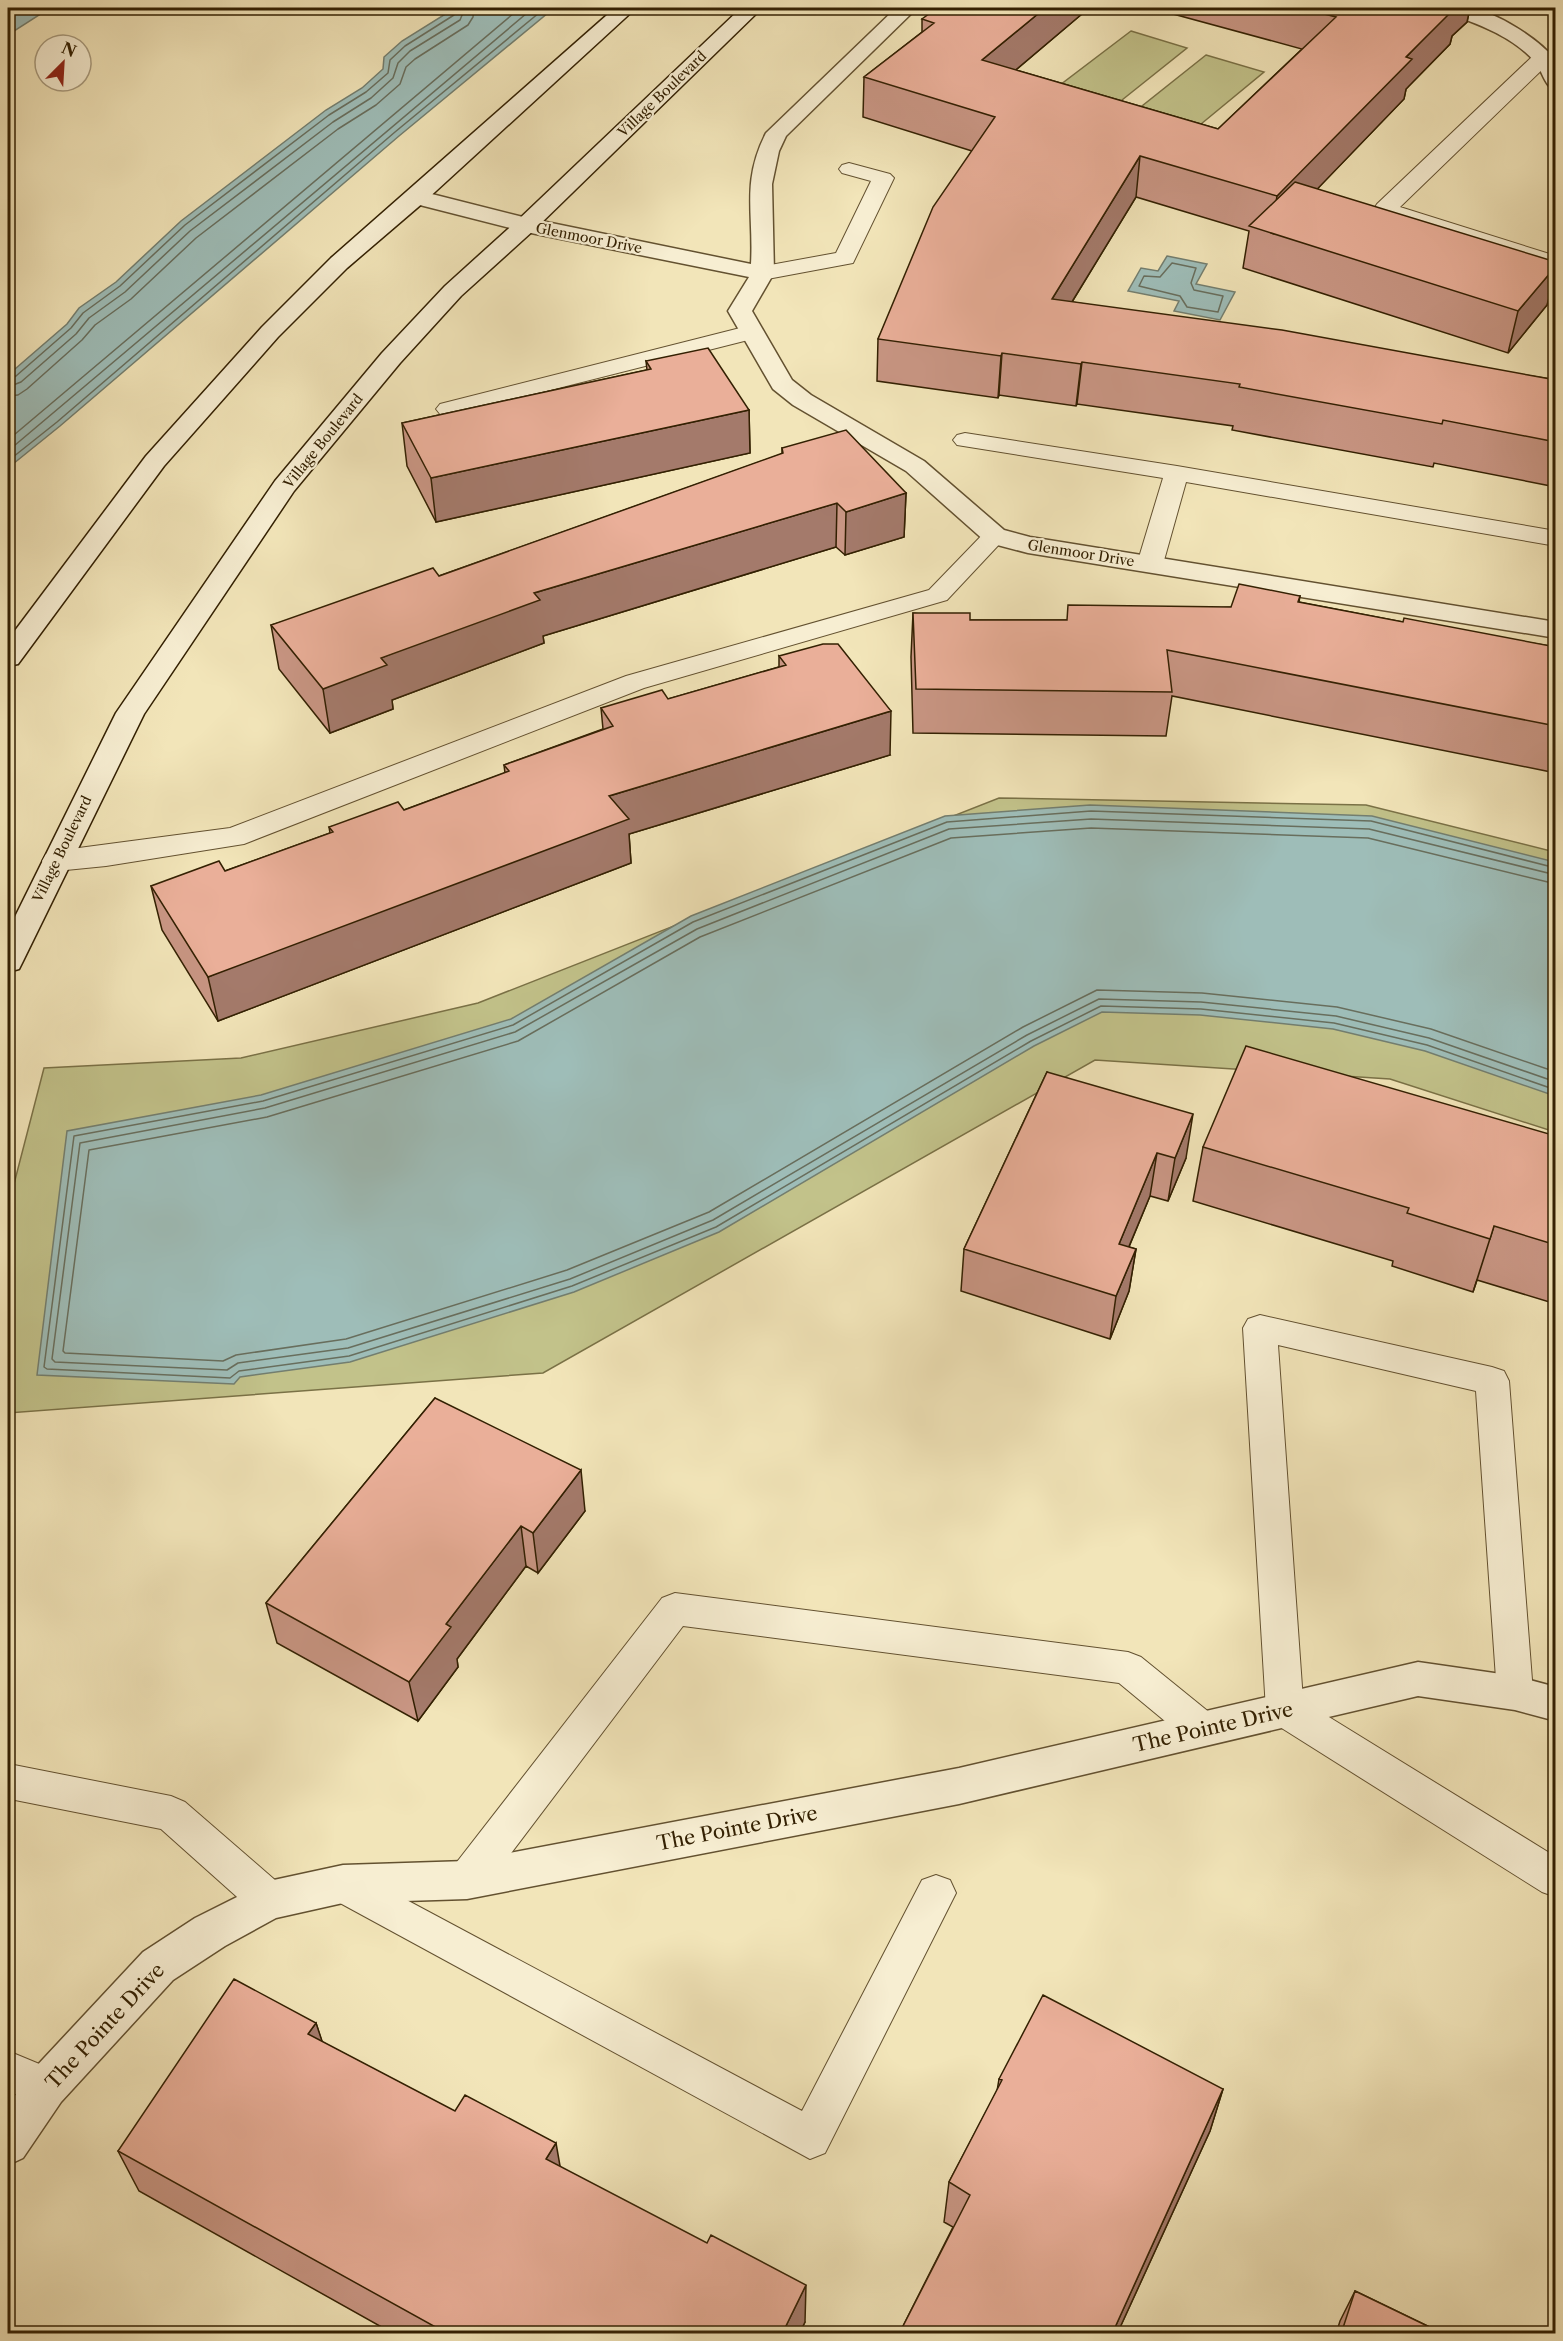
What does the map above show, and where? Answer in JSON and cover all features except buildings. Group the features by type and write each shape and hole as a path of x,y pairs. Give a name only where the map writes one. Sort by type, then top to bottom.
{"street":[{"path":"8,658 162,453 270,332 339,262 416,197 626,8"},
{"name":"Village Boulevard","path":"8,961 130,713 285,486 390,358 453,291 526,225 752,8"},
{"path":"762,273 759,179 769,146 777,133 907,8"},
{"path":"1452,8 1506,32 1549,57 1556,82"},
{"name":"Glenmoor Drive","path":"416,197 526,225 762,273 740,311 782,384 802,400 915,466 995,536 1028,545 1556,630"},
{"name":"The Pointe Drive","path":"8,2143 46,2087 158,1966 210,1932 269,1900 343,1884 467,1880 958,1786 1418,1679 1515,1693 1556,1704"}],"lane":[{"path":"1549,57 1385,209 1556,263"},
{"path":"762,273 845,258 883,178 849,169"},
{"path":"448,409 752,332"},
{"path":"965,440 1177,473 1556,539"},
{"path":"1150,564 1177,473"},
{"path":"56,861 116,855 234,837 635,682 938,595 995,536"},
{"path":"1515,1693 1492,1381 1260,1328 1285,1710 1556,1879"},
{"path":"467,1880 675,1609 1128,1668 1202,1729"},
{"path":"8,1785 14,1782 171,1814 269,1900"},
{"path":"343,1884 810,2138 936,1893"},
{"path":"8,2071 46,2087"}],"green space":[{"path":"1131,31 1187,48 1117,104 1060,85"},
{"path":"1206,55 1264,72 1195,129 1137,110"},
{"path":"999,798 1366,805 1555,852 1555,1132 1390,1079 1095,1060 543,1373 8,1413 8,1207 44,1068 241,1058 478,1003"}],"water":[{"path":"8,8 50,8 8,35"},
{"path":"455,8 554,8 399,136 8,468 8,375 67,324 79,308 116,282 181,221 326,110 362,88 383,69 384,57 402,41"},
{"path":"1167,256 1207,264 1196,284 1235,292 1220,320 1174,311 1179,301 1128,291 1141,268 1158,271"},
{"path":"1090,805 1372,816 1555,862 1555,1096 1425,1051 1333,1029 1200,1015 1102,1012 1034,1046 719,1232 574,1292 350,1362 240,1377 234,1384 37,1375 67,1131 261,1095 511,1019 691,916 945,816"}]}
